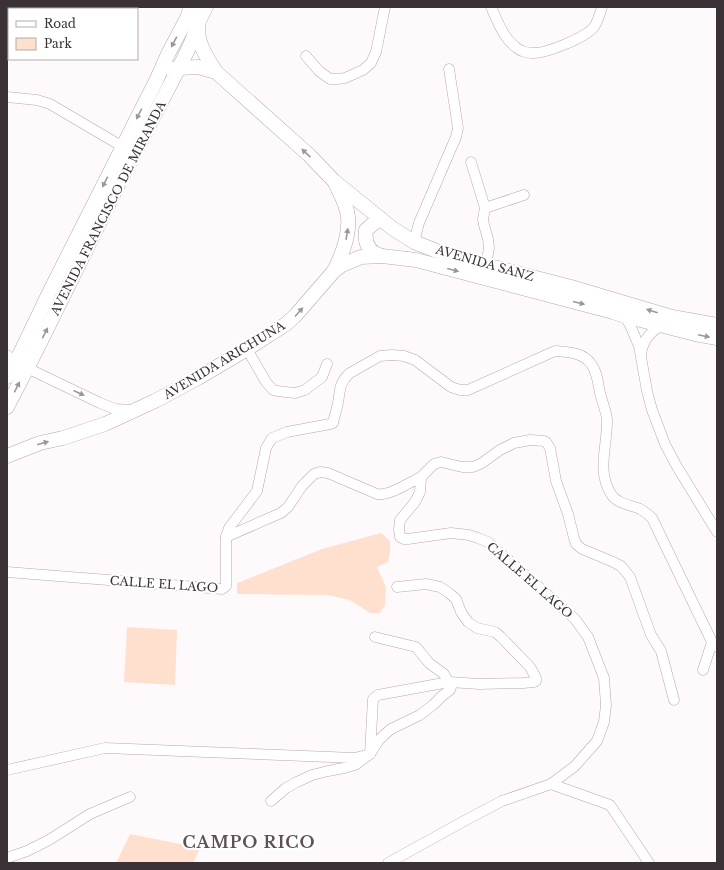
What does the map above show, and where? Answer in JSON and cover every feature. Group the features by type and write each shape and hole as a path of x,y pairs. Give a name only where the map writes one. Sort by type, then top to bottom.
{"street":[{"name":"AVENIDA FRANCISCO DE MIRANDA","path":"7,377 156,81 191,7"},
{"name":"AVENIDA FRANCISCO DE MIRANDA","path":"7,407 14,361 120,182 179,68 192,41 198,22 206,7"},
{"path":"306,56 319,71 330,79 345,78 363,70 371,63 376,52 385,7"},
{"path":"491,7 502,33 510,42 519,50 532,53 550,50 569,43 585,34 593,27 598,19 602,7"},
{"path":"198,22 199,38 206,55 216,72"},
{"path":"156,81 166,71 179,68 198,67 216,72"},
{"path":"414,242 419,223 456,137 458,128 449,69"},
{"name":"AVENIDA SANZ","path":"216,72 309,155 334,181 392,228 414,242 447,255 570,287 672,318 717,325"},
{"path":"7,97 37,100 50,104 123,147"},
{"path":"471,162 485,208 483,219 489,248 486,265"},
{"path":"334,181 347,209 348,221 345,244 334,271"},
{"path":"485,208 524,195"},
{"path":"381,219 366,230 366,238 368,248 372,252 382,256"},
{"name":"AVENIDA SANZ","path":"334,271 361,257 382,256 416,260 625,316 695,334 717,338"},
{"name":"AVENIDA ARICHUNA","path":"7,456 40,443 63,438 105,424 192,382 286,324 295,316 334,271"},
{"path":"625,316 639,346 652,410 665,444 676,465 717,532"},
{"path":"641,356 642,348 647,337 663,325"},
{"path":"247,349 266,382 273,390 277,391 295,393 305,390 322,376 327,364"},
{"path":"226,537 229,528 257,492 266,448 272,438 287,432 333,423 337,408 340,385 346,376 380,356 404,356 415,360 451,387 460,390 468,390 555,351 580,355 591,363 595,372 607,418 604,476 610,494 622,502 642,509 652,518 714,645 703,670"},
{"path":"14,361 100,403 115,409 134,410"},
{"path":"226,537 281,514 288,507 302,486 314,474 320,472 328,473 382,495 421,477 434,464 441,462 462,467 472,467 482,463 500,450 514,443 530,440 544,441 550,448 556,481 568,514 576,544 582,550 611,560 622,566 630,576 651,635 661,651 674,700"},
{"name":"CALLE EL LAGO","path":"421,477 420,492 415,502 400,520 400,537 408,539 451,533 469,535 488,542 575,619 588,637 604,678 606,705 604,722 597,741 575,766 551,784"},
{"name":"CALLE EL LAGO","path":"7,572 222,589 226,586 226,537"},
{"path":"370,754 373,699 378,695 449,682 480,684 524,683 536,681 530,667 501,637 495,632 477,628 468,622 461,612 456,599 449,593 440,587 426,584 396,587"},
{"path":"271,801 286,788 312,775 355,765 370,754 384,735 395,727 420,715 450,690 451,687 444,674 429,663 416,646 375,637"},
{"path":"7,770 105,748 355,758 370,754"},
{"path":"388,863 502,801 551,784 610,805 649,863"},
{"path":"7,858 27,851 49,840 90,814 130,797"}],"green space":[{"path":"381,533 390,541 390,553 388,562 377,567 386,587 385,605 380,613 370,613 350,600 327,595 237,594 237,583 322,549"},
{"path":"127,627 177,630 175,685 124,682"},
{"path":"130,834 200,848 193,863 116,863"}],"district":[{"name":"CAMPO RICO","path":"249,842"}]}
